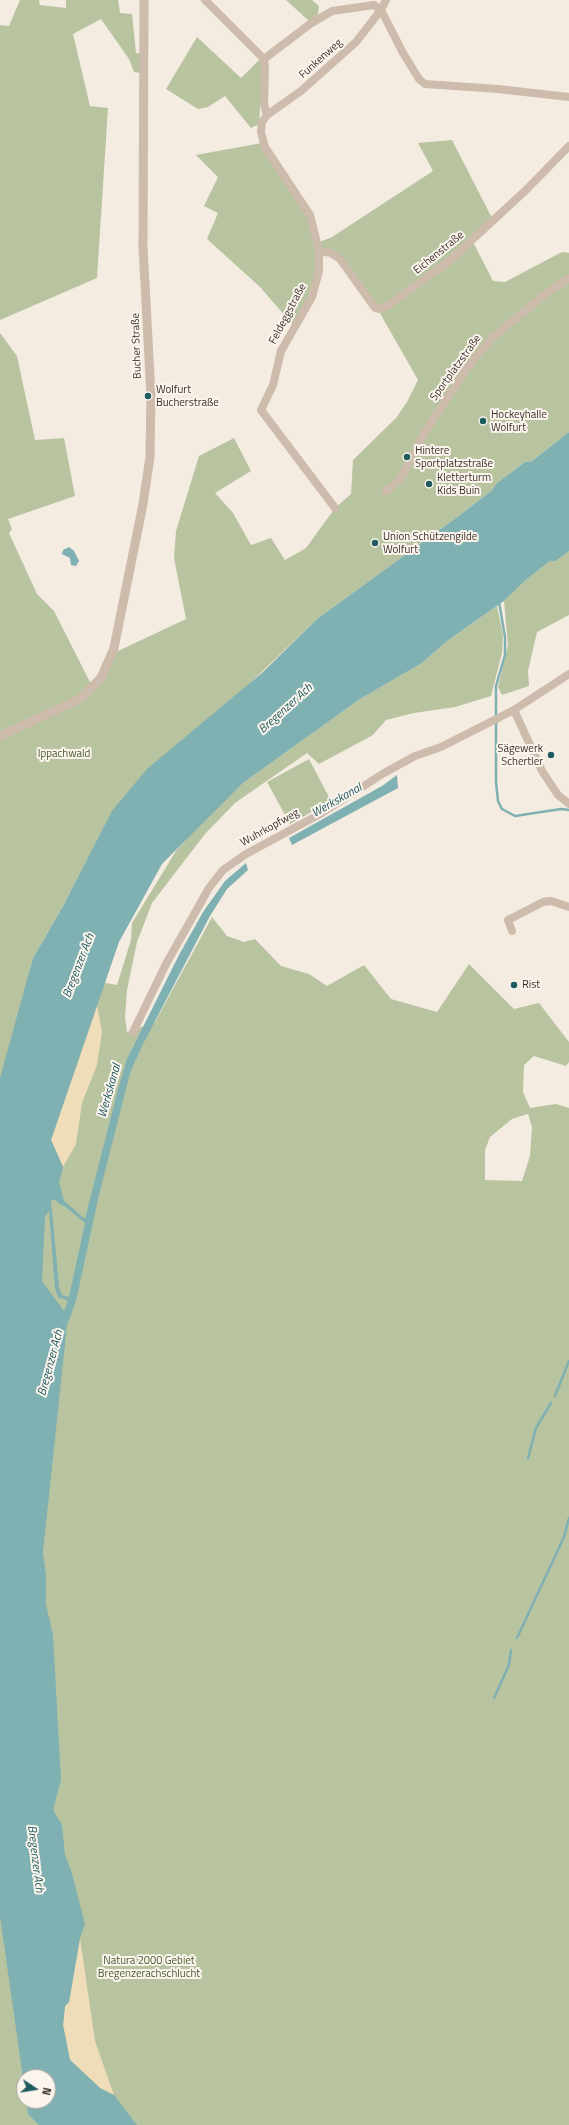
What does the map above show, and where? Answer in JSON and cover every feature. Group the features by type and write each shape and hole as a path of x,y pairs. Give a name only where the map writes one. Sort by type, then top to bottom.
{"street":[{"name":"Bucher Straße","path":"0,736 80,699 101,678 114,648 149,472 151,395 143,220 144,0"},
{"path":"205,0 264,59 310,24 332,11 374,5 381,10 419,79 425,84 498,89 569,97"},
{"name":"Funkenweg","path":"267,115 301,92 356,42 381,10 386,0"},
{"name":"Feldeggstraße","path":"264,59 264,104 267,115 262,122 261,132 264,147 310,215 319,251 319,271 312,297 281,351 273,385 261,410 336,508"},
{"name":"Eichenstraße","path":"319,251 331,253 340,259 375,308 380,309 387,306 456,256 532,185 569,146"},
{"name":"Sportplatzstraße","path":"386,491 401,478 426,430 467,368 492,338 543,296 569,278"},
{"name":"Wuhrkopfweg","path":"132,1032 166,964 209,888 223,870 246,854 322,813 384,773 415,756 441,747 514,710 569,674"},
{"path":"514,710 542,771 558,795 569,804"},
{"path":"512,931 508,920 543,902 551,901 569,907"}],"green space":[{"path":"20,0 39,0 40,5 66,8 66,0 118,0 120,13 132,14 136,53 141,54 140,73 134,72 129,59 101,19 73,34 90,106 108,108 97,278 0,320 0,25 9,26"},
{"path":"286,0 312,0 319,6 318,14 309,21"},
{"path":"197,37 241,78 260,59 263,65 259,124 251,128 225,96 208,107 198,109 166,89"},
{"path":"452,140 492,218 471,238 493,281 505,282 562,252 569,253 569,432 532,461 525,462 497,483 491,491 460,515 317,619 109,818 62,908 33,958 30,969 117,985 131,940 132,923 176,851 201,823 243,783 360,699 422,663 447,641 497,606 503,635 502,653 491,696 455,707 414,713 386,720 373,735 319,764 307,753 235,803 205,834 152,903 137,942 127,990 125,1017 127,1032 155,1022 212,917 227,936 244,942 255,939 281,966 309,974 327,986 364,965 391,999 437,1012 469,964 514,1009 539,1003 569,1042 569,1062 566,1066 534,1056 524,1065 523,1092 530,1108 556,1104 569,1108 569,2125 0,2125 0,333 17,356 35,440 64,438 75,496 8,519 12,529 9,533 37,594 54,611 94,690 116,652 186,619 174,558 176,531 199,456 234,438 251,471 215,493 233,513 251,545 271,538 285,560 306,548 335,508 351,494 353,460 396,418 407,402 418,380 377,308 340,257 318,251 317,272 310,296 293,325 260,287 207,239 218,213 204,206 218,177 196,155 262,143 308,216 317,243 332,237 433,171 418,143","holes":["528,1114 532,1127 530,1156 522,1181 485,1180 485,1150 490,1137 512,1119"]},
{"path":"569,551 569,615 537,632 528,671 529,686 502,695 498,687 508,645 504,601 527,579 550,561 556,561"},
{"path":"309,759 331,801 290,824 267,782"}],"sand":[{"path":"97,1005 102,1032 97,1065 82,1103 76,1144 63,1167 51,1140"},
{"path":"80,1938 95,2041 114,2095 100,2088 70,2060 63,2025 65,2006 69,2002"}],"water":[{"name":"Bregenzer Ach","path":"569,432 569,551 556,561 550,561 527,579 504,601 447,641 422,663 360,699 243,783 162,864 119,942 51,1140 63,1167 59,1182 64,1201 85,1219 127,1059 179,955 203,912 225,881 246,863 248,870 227,889 210,916 142,1046 130,1073 98,1199 76,1301 67,1325 43,1552 46,1576 46,1604 53,1635 61,1780 53,1810 62,1825 65,1855 71,1870 85,1924 80,1938 69,2002 65,2006 63,2025 70,2060 100,2088 114,2095 137,2125 39,2125 28,2114 27,2109 56,2109 56,2069 22,2069 0,1916 0,1078 33,958 62,908 112,811 147,769 263,672 317,619 460,515 491,491 497,483 525,462 532,461","holes":["51,1200 56,1200 85,1223 69,1297 62,1295 59,1287","49,1211 55,1288 58,1297 68,1301 64,1311 42,1281 45,1217"]},
{"path":"69,547 74,551 79,561 76,566 71,565 70,558 62,554 63,550"},
{"path":"397,775 398,788 292,845 289,838 382,786"}],"waterway":[{"path":"496,717 496,686 505,655 505,637 499,602"},
{"path":"496,722 496,782 498,801 502,809 515,816 561,809 569,810"},
{"path":"555,1396 569,1361"},
{"path":"528,1458 536,1428 551,1403"},
{"path":"517,1638 564,1537 569,1518"},
{"path":"494,1698 509,1665 511,1650"}],"place":[{"name":"Wolfurt Bucherstraße","path":"148,396"},
{"name":"Hockeyhalle Wolfurt","path":"483,421"},
{"name":"Hintere Sportplatzstraße","path":"407,457"},
{"name":"Kletterturm Kids Buin","path":"429,484"},
{"name":"Union Schützengilde Wolfurt","path":"375,543"},
{"name":"Sägewerk Schertler","path":"551,755"},
{"name":"Rist","path":"514,985"}],"park label":[{"name":"Ippachwald","path":"64,754"},
{"name":"Natura 2000 Gebiet Bregenzerachschlucht","path":"149,1967"}],"water label":[{"name":"Werkskanal","path":"337,801"},
{"name":"Werkskanal","path":"110,1091"}]}
